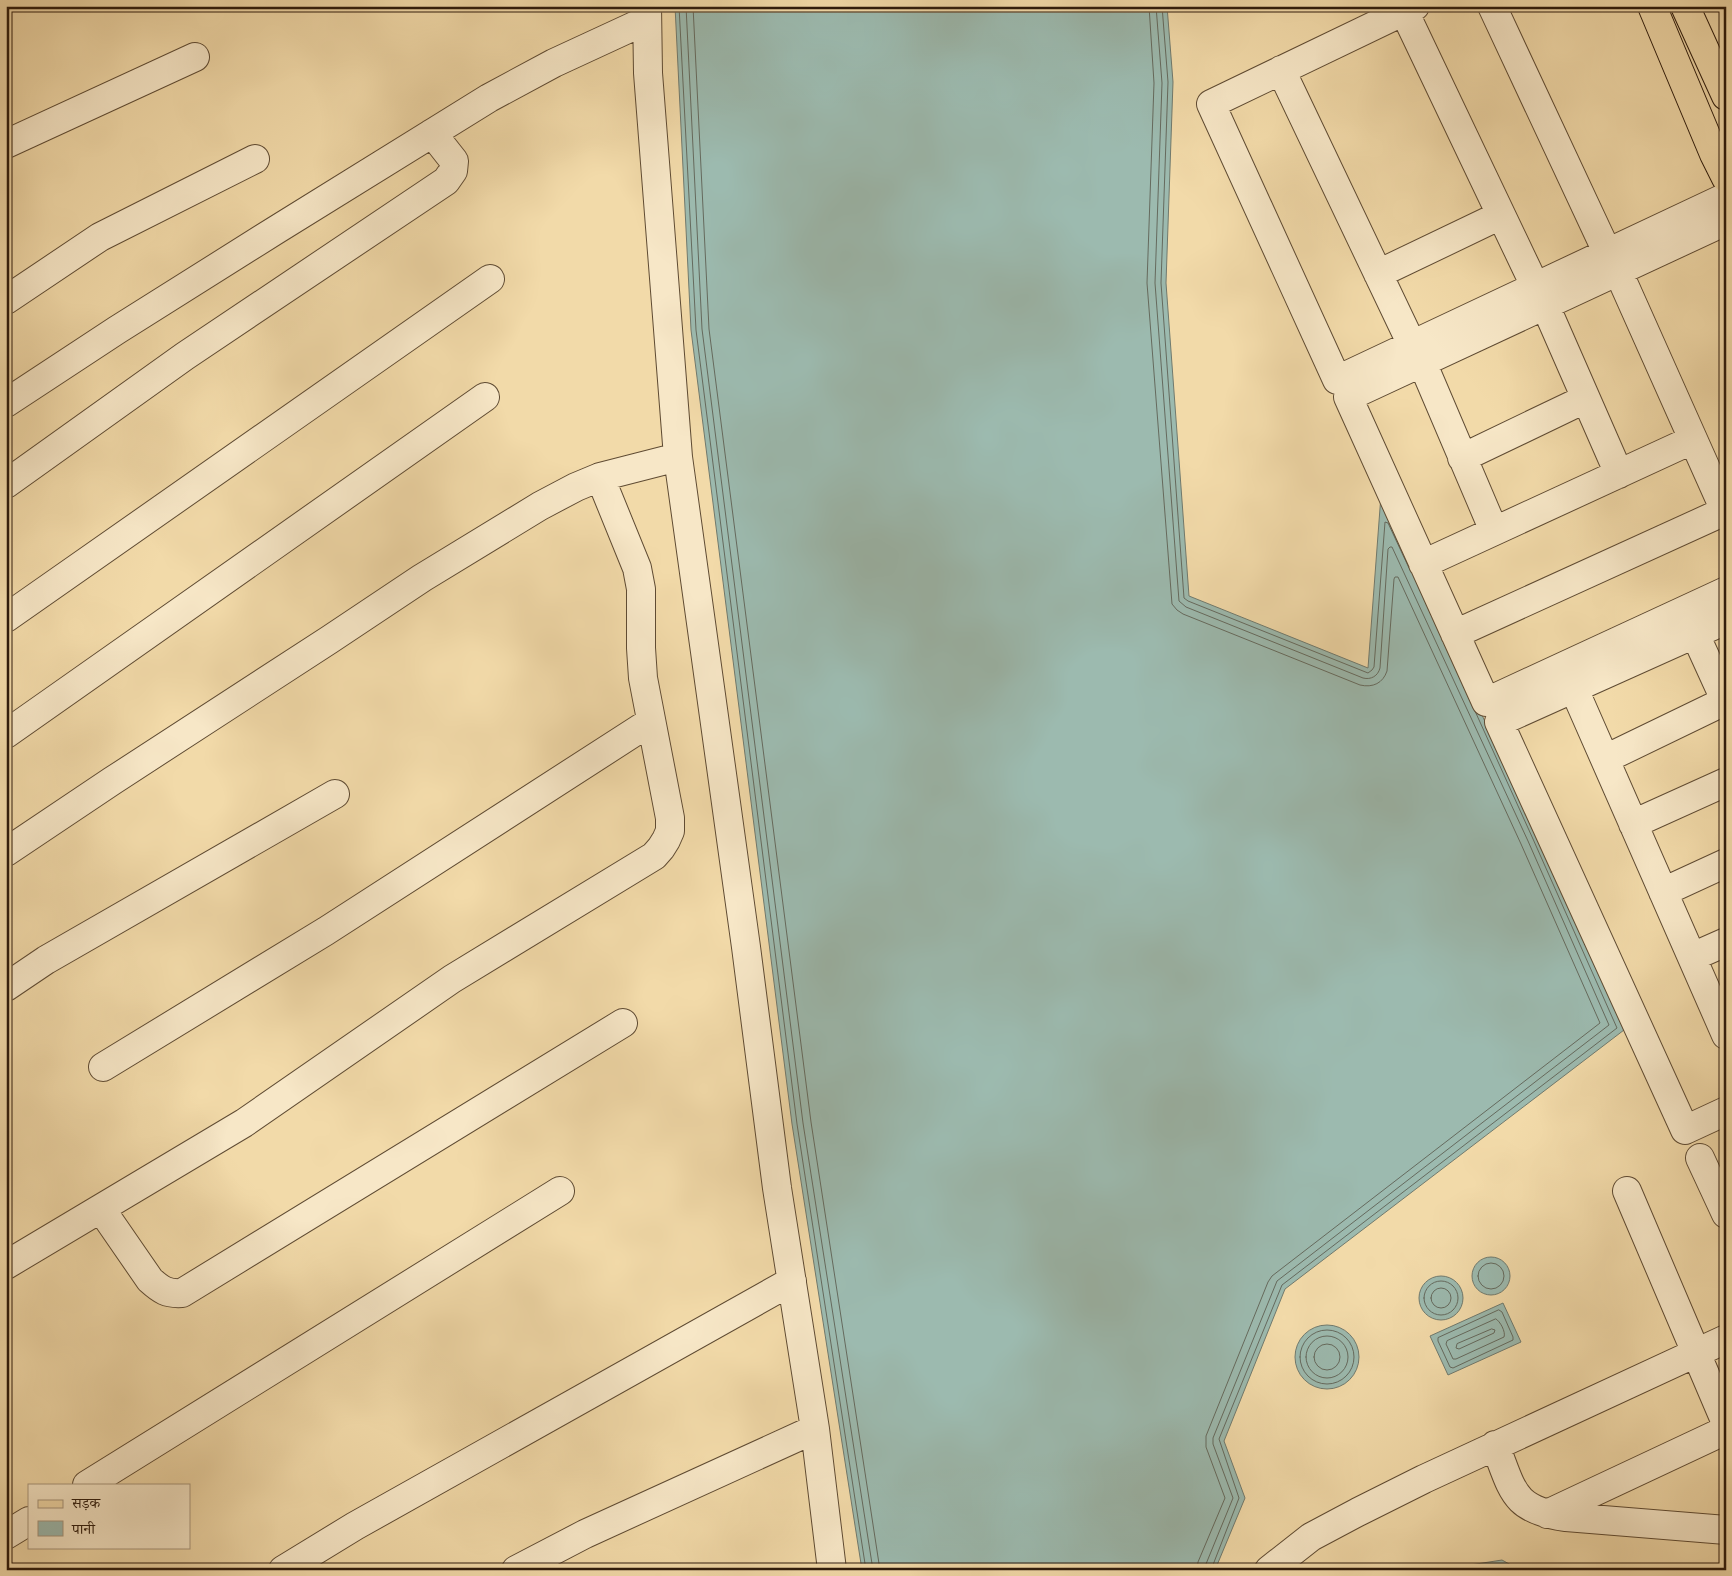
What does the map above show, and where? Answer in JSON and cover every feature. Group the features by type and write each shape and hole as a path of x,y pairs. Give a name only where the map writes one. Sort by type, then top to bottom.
{"main road":[{"path":"1652,6 1714,154 1726,178"},
{"path":"1685,6 1726,96"}],"street":[{"path":"1455,634 1725,512 1612,262 1492,6"},
{"path":"1619,474 1540,296 1501,215 1410,9 1211,104 1337,380 1417,353 1540,296 1612,262 1726,197"},
{"path":"6,403 133,320 489,98 647,13 649,92 678,457 778,1188 815,1429 832,1570"},
{"path":"6,144 195,57"},
{"path":"1281,70 1417,353 1494,531"},
{"path":"6,484 185,356 446,181 453,171 454,161 432,133"},
{"path":"6,300 100,237 255,158"},
{"path":"1378,274 1501,215"},
{"path":"1612,262 1726,221"},
{"path":"6,618 490,279"},
{"path":"1417,353 1348,397 1486,702 1726,591"},
{"path":"6,734 485,397"},
{"path":"1462,458 1585,399"},
{"path":"1423,564 1692,440"},
{"path":"6,852 422,578 540,506 576,486 600,477 678,457"},
{"path":"6,1265 244,1123 452,979 654,856 661,848 670,831 670,818 643,678 641,588 637,568 600,477"},
{"path":"1726,620 1499,722 1685,1130 1726,1112"},
{"path":"1605,759 1726,702 1695,634"},
{"path":"1574,689 1725,1030"},
{"path":"103,1067 326,931 650,722"},
{"path":"1633,824 1726,782"},
{"path":"6,987 46,960 335,794"},
{"path":"1663,892 1726,863"},
{"path":"1692,957 1726,942"},
{"path":"101,1209 150,1280 160,1289 170,1294 182,1293 623,1023"},
{"path":"1700,1158 1726,1214"},
{"path":"89,1484 560,1191"},
{"path":"1627,1191 1726,1423"},
{"path":"283,1570 364,1521 792,1281"},
{"path":"1269,1570 1311,1537 1416,1483 1726,1339"},
{"path":"516,1570 585,1534 815,1429"},
{"path":"1547,1514 1726,1430"},
{"path":"1495,1445 1512,1487 1519,1499 1527,1506 1547,1514 1726,1530"},
{"path":"6,1535 28,1522"}],"water":[{"path":"675,6 1167,6 1173,82 1166,283 1189,596 1368,668 1381,495 1538,837 1624,1030 1285,1289 1224,1441 1245,1498 1215,1570 862,1570 792,1124 691,330"},
{"path":"1491,1257 1504,1263 1510,1276 1504,1289 1491,1295 1478,1289 1472,1276 1478,1263"},
{"path":"1441,1276 1453,1280 1459,1286 1463,1298 1459,1310 1453,1316 1441,1320 1429,1316 1423,1310 1419,1298 1423,1286 1429,1280"},
{"path":"1503,1303 1521,1342 1448,1375 1430,1336"},
{"path":"1327,1325 1339,1328 1350,1334 1356,1345 1359,1357 1356,1369 1350,1380 1339,1386 1327,1389 1315,1386 1304,1380 1298,1369 1295,1357 1298,1345 1304,1334 1315,1328"},
{"path":"1502,1560 1520,1570 1438,1570"}]}
